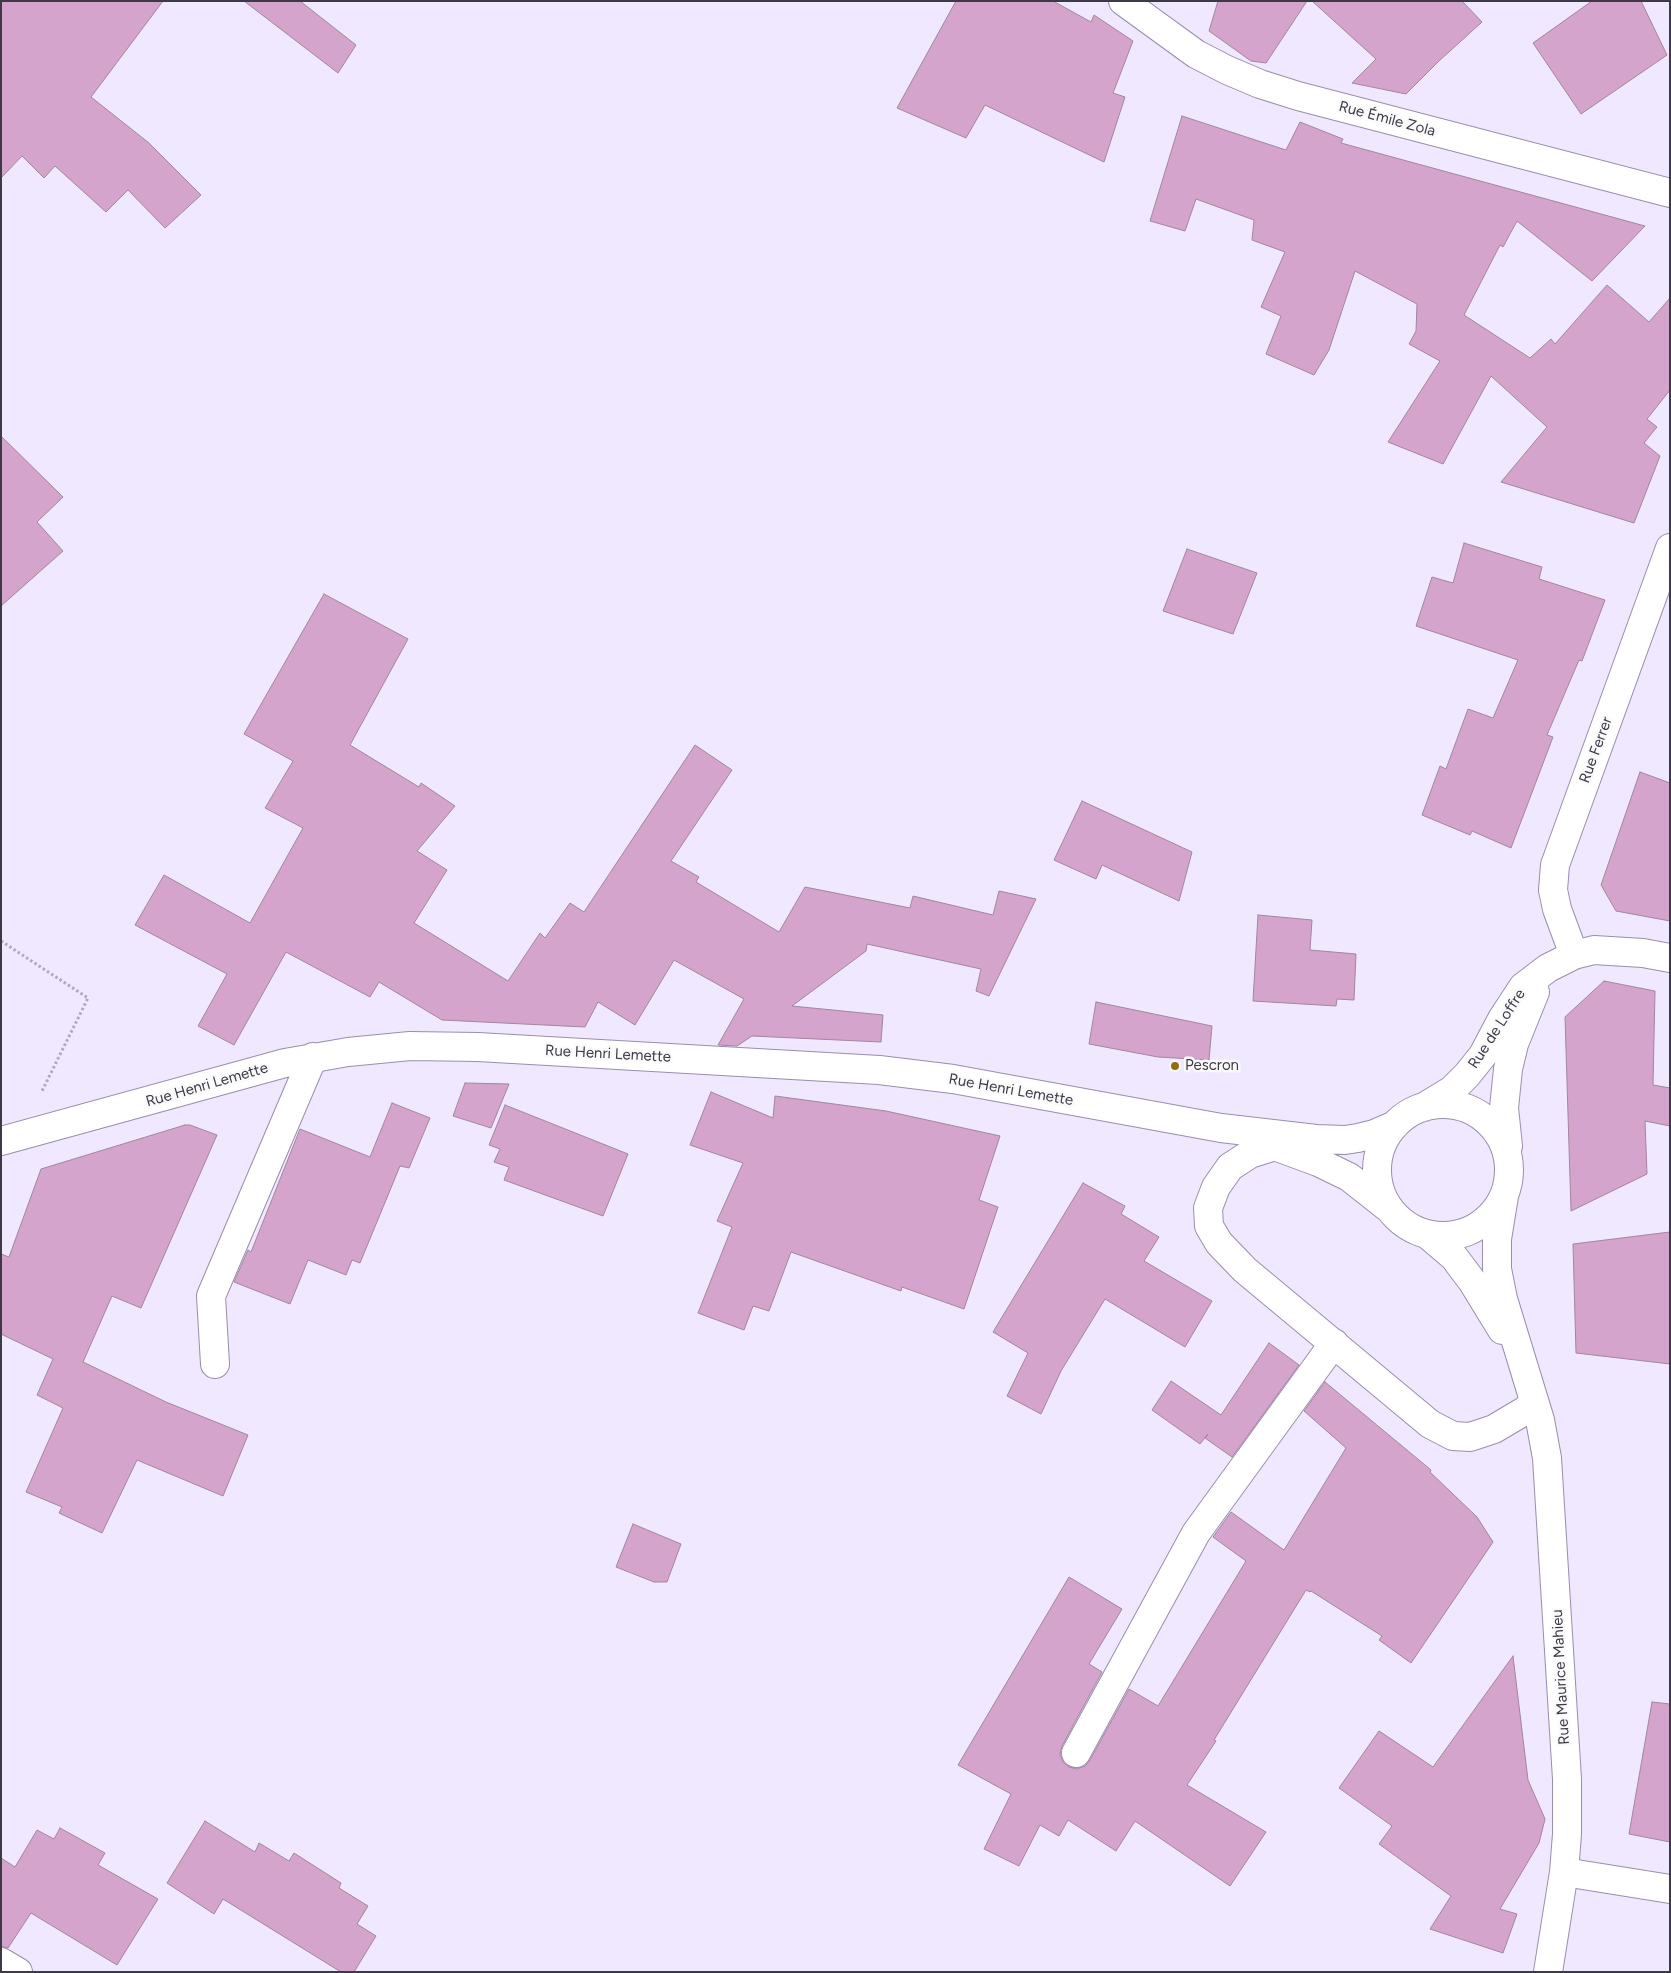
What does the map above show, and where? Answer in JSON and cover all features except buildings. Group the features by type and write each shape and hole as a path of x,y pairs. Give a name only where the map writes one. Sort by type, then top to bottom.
{"street":[{"name":"Rue Émile Zola","path":"1123,1 1196,54 1260,84 1298,96 1670,193"},
{"name":"Rue Ferrer","path":"1574,955 1557,909 1553,890 1555,865 1670,548"},
{"name":"Rue de Loffre","path":"1423,1107 1452,1090 1467,1075 1483,1055 1502,1019 1523,987 1548,968 1574,955 1594,950 1619,950 1670,958"},
{"name":"Rue de Loffre","path":"1508,1157 1504,1108 1508,1069 1514,1044 1535,992 1542,982 1574,955"},
{"name":"Rue Henri Lemette","path":"1,1141 39,1132 254,1070 313,1057 377,1048 410,1046 445,1046 870,1069 953,1079 1220,1128 1264,1134 1345,1140 1374,1134 1395,1125"},
{"path":"215,1364 211,1296 313,1057"},
{"path":"1447,1104 1472,1110 1492,1125 1499,1134 1508,1157 1508,1184 1504,1196 1494,1213 1479,1227 1454,1236 1428,1235 1405,1225 1388,1208 1379,1187 1376,1165 1382,1143 1403,1117 1423,1107 1447,1104"},
{"name":"Rue Henri Lemette","path":"1220,1128 1318,1162 1350,1177 1388,1208"},
{"path":"1274,1146 1250,1154 1230,1167 1216,1187 1208,1208 1210,1226 1219,1243 1246,1270 1430,1424 1453,1436 1470,1437 1494,1429 1526,1410 1531,1392"},
{"name":"Rue Maurice Mahieu","path":"1504,1196 1497,1240 1497,1269 1503,1298 1544,1440 1548,1474 1567,1779 1567,1834 1564,1872 1548,1972"},
{"name":"Rue Maurice Mahieu","path":"1428,1235 1454,1257 1472,1281 1503,1330 1531,1392"},
{"path":"1076,1753 1196,1533 1334,1344"},
{"path":"1564,1872 1670,1890"},
{"path":"1,1962 18,1972"}],"path":[{"path":"1,941 88,998 34,1109 39,1132"}],"place":[{"name":"Pescron","path":"1175,1066"}]}
